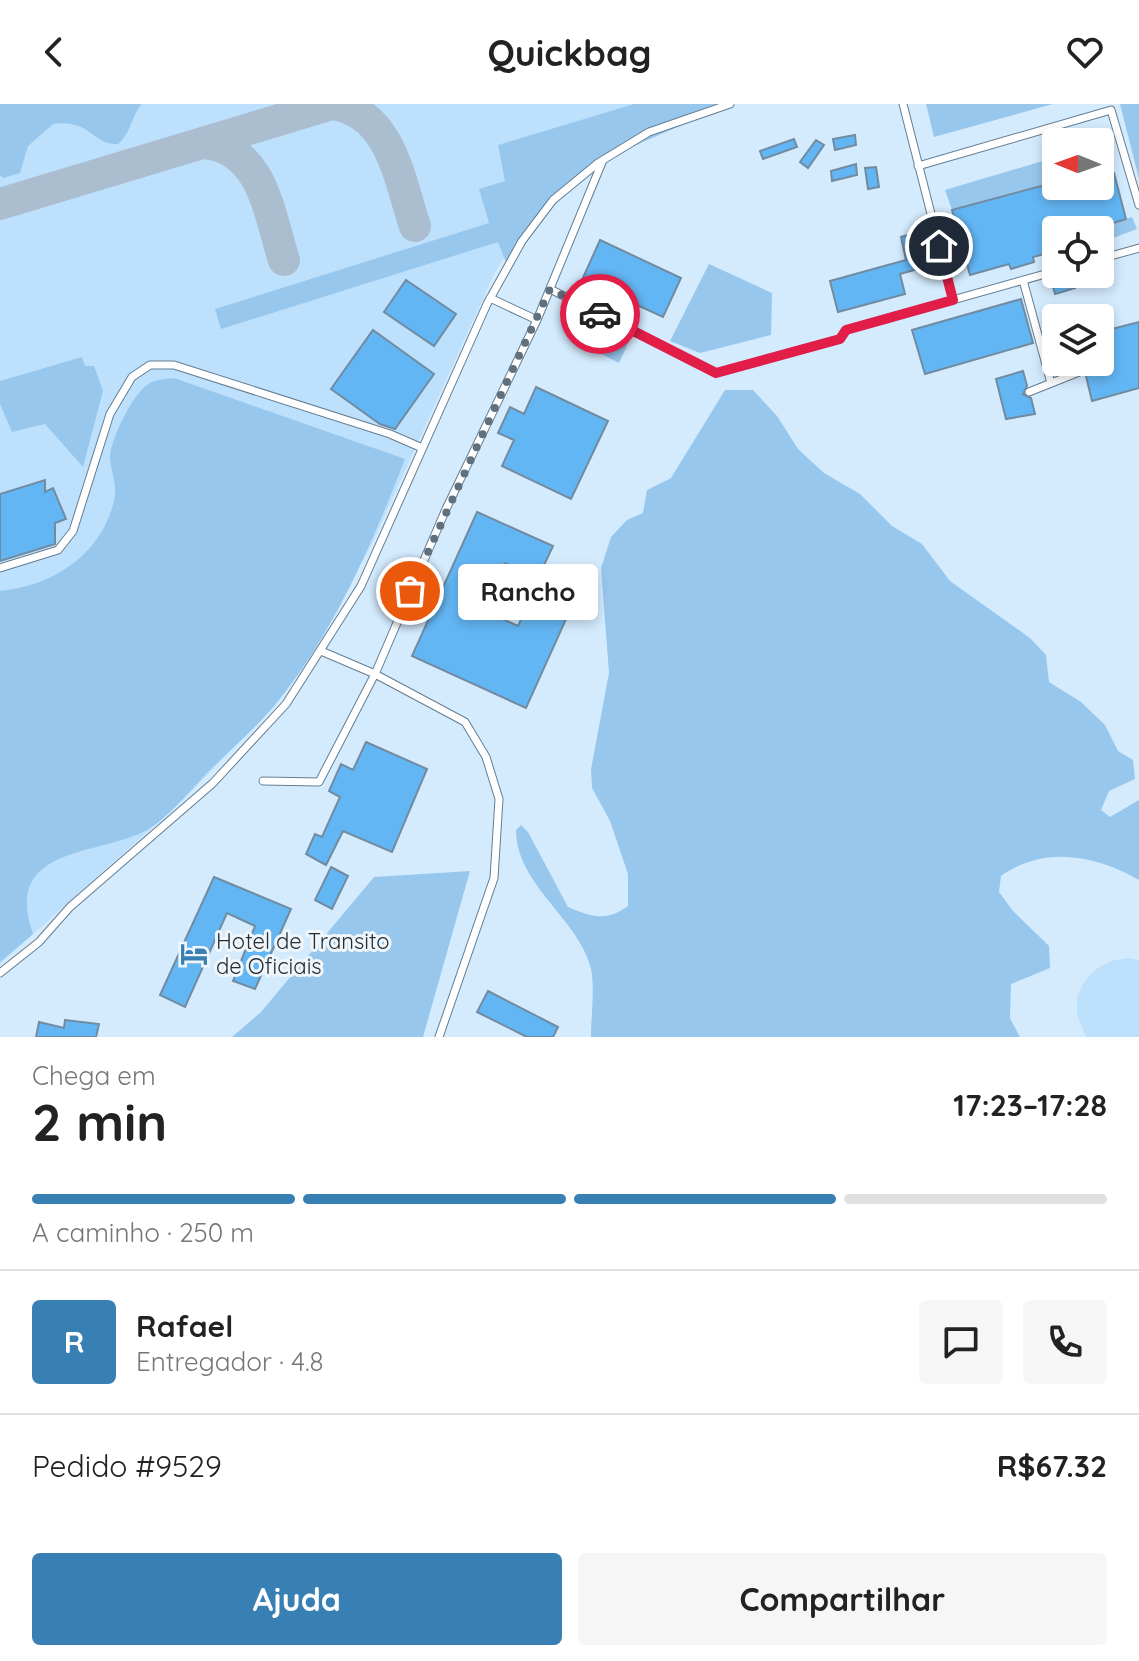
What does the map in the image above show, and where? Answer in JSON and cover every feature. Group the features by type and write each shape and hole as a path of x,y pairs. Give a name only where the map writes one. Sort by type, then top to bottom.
{"lane":[{"path":"0,973 39,942 70,907 213,783 286,704 361,586 420,447 490,298 522,241 553,200 604,159 649,132 730,104"},
{"path":"903,104 953,300"},
{"path":"918,166 1111,110 1139,205"},
{"path":"263,781 319,782 375,674 446,509 537,320 604,159"},
{"path":"1114,255 1139,248"},
{"path":"550,289 716,373 840,339 846,330 1042,275"},
{"path":"1023,280 1051,383"},
{"path":"490,298 537,320"},
{"path":"0,568 58,550 73,531 110,414 132,377 150,365 174,365 390,434 420,447"},
{"path":"1029,392 1069,376"},
{"path":"321,651 375,674 465,722 486,757 499,799 494,878 439,1037"}],"shaded area":[{"path":"0,104 720,104 625,138 539,203 495,272 371,546 318,640 275,705 185,798 0,964"},
{"path":"0,104 142,104 118,144 102,140 75,125 53,124 28,146 20,173 3,178 0,175"},
{"path":"634,104 730,104 604,159 553,200 507,265 498,242 221,329 215,309 489,223 479,189 505,181 498,145"},
{"path":"926,104 1053,104 934,137"},
{"path":"1120,104 1139,104 1139,179"},
{"path":"1042,161 1042,186 952,210 945,190"},
{"path":"1080,200 1086,200 1091,216 1079,216"},
{"path":"1132,217 1137,229 1114,238 1114,223"},
{"path":"709,264 772,293 771,335 700,353 670,341"},
{"path":"598,323 630,339 619,363 586,346"},
{"path":"82,357 85,366 94,366 103,391 83,467 45,424 12,432 0,404 0,381"},
{"path":"174,378 405,459 350,587 316,648 275,705 155,825 45,867 32,882 27,904 33,934 0,962 0,591 20,588 56,575 86,552 108,520 114,501 115,485 110,458 124,417 143,388 155,381"},
{"path":"725,390 753,390 777,416 798,449 824,473 860,494 892,526 922,544 950,581 1030,638 1046,655 1049,682 1081,702 1105,725 1118,751 1133,760 1135,779 1109,791 1101,810 1110,817 1139,800 1139,880 1105,864 1070,857 1035,860 1001,876 999,892 1013,911 1049,946 1050,968 1011,984 1010,1018 1020,1037 591,1037 592,977 585,951 526,868 516,830 521,825 528,832 568,907 606,916 628,906 628,874 610,821 592,788 591,769 609,673 601,568 611,537 627,520 643,513 647,490 671,478"},
{"path":"470,871 423,1037 232,1037 261,1012 374,877"},
{"path":"1139,960 1139,1037 1086,1037 1077,1015 1077,998 1084,982 1096,969 1111,961"}],"building":[{"path":"855,135 856,145 835,150 833,139"},
{"path":"794,139 797,147 763,159 760,151"},
{"path":"816,140 824,145 808,168 800,162"},
{"path":"856,164 857,175 832,181 831,171"},
{"path":"876,167 879,187 868,189 865,168"},
{"path":"1114,173 1126,219 1114,223 1114,216 1042,216 1042,255 1033,257 1034,262 1011,269 1009,264 970,275 952,210 1042,186 1042,200 1114,200"},
{"path":"924,230 932,265 900,274 905,294 838,312 830,281 906,260 901,237"},
{"path":"600,240 681,278 663,317 582,280"},
{"path":"406,280 456,314 434,346 384,312"},
{"path":"1053,288 1075,288 1055,294"},
{"path":"1021,299 1033,343 925,374 912,330"},
{"path":"1139,322 1139,388 1092,401 1086,376 1114,376 1114,328"},
{"path":"373,330 434,374 395,429 380,424 331,389"},
{"path":"1023,371 1027,386 1023,394 1031,398 1035,414 1006,419 996,379"},
{"path":"536,387 608,421 571,499 502,466 514,440 498,433 510,407 524,414"},
{"path":"45,480 45,492 53,488 66,519 55,523 55,544 0,561 0,494"},
{"path":"477,512 553,546 538,578 505,563 483,610 518,626 534,591 571,608 526,708 412,656"},
{"path":"366,742 427,769 392,852 343,831 326,865 306,854 315,834 322,837 340,797 329,791 341,764 353,770"},
{"path":"331,867 348,876 332,909 315,900"},
{"name":"Hotel de Transito de Oficiais","path":"214,877 291,909 255,989 233,981 255,926 227,913 185,1007 160,995"},
{"path":"488,991 558,1027 553,1037 527,1037 477,1012"},
{"path":"65,1020 99,1024 96,1037 36,1037 39,1022 64,1028"}],"taxiway":[{"path":"332,104 352,110 368,120 380,134 390,150 415,226"},
{"path":"0,204 332,104"},
{"path":"205,143 224,148 240,157 252,171 268,204 284,260"}],"way so far":[{"path":"410,591 550,289 600,314"}],"place":[{"name":"Rancho","path":"410,591"},
{"name":"Hotel de Transito de Oficiais","path":"194,954"}],"route":[{"path":"600,314 716,373 840,339 846,330 953,300 939,246"}]}
